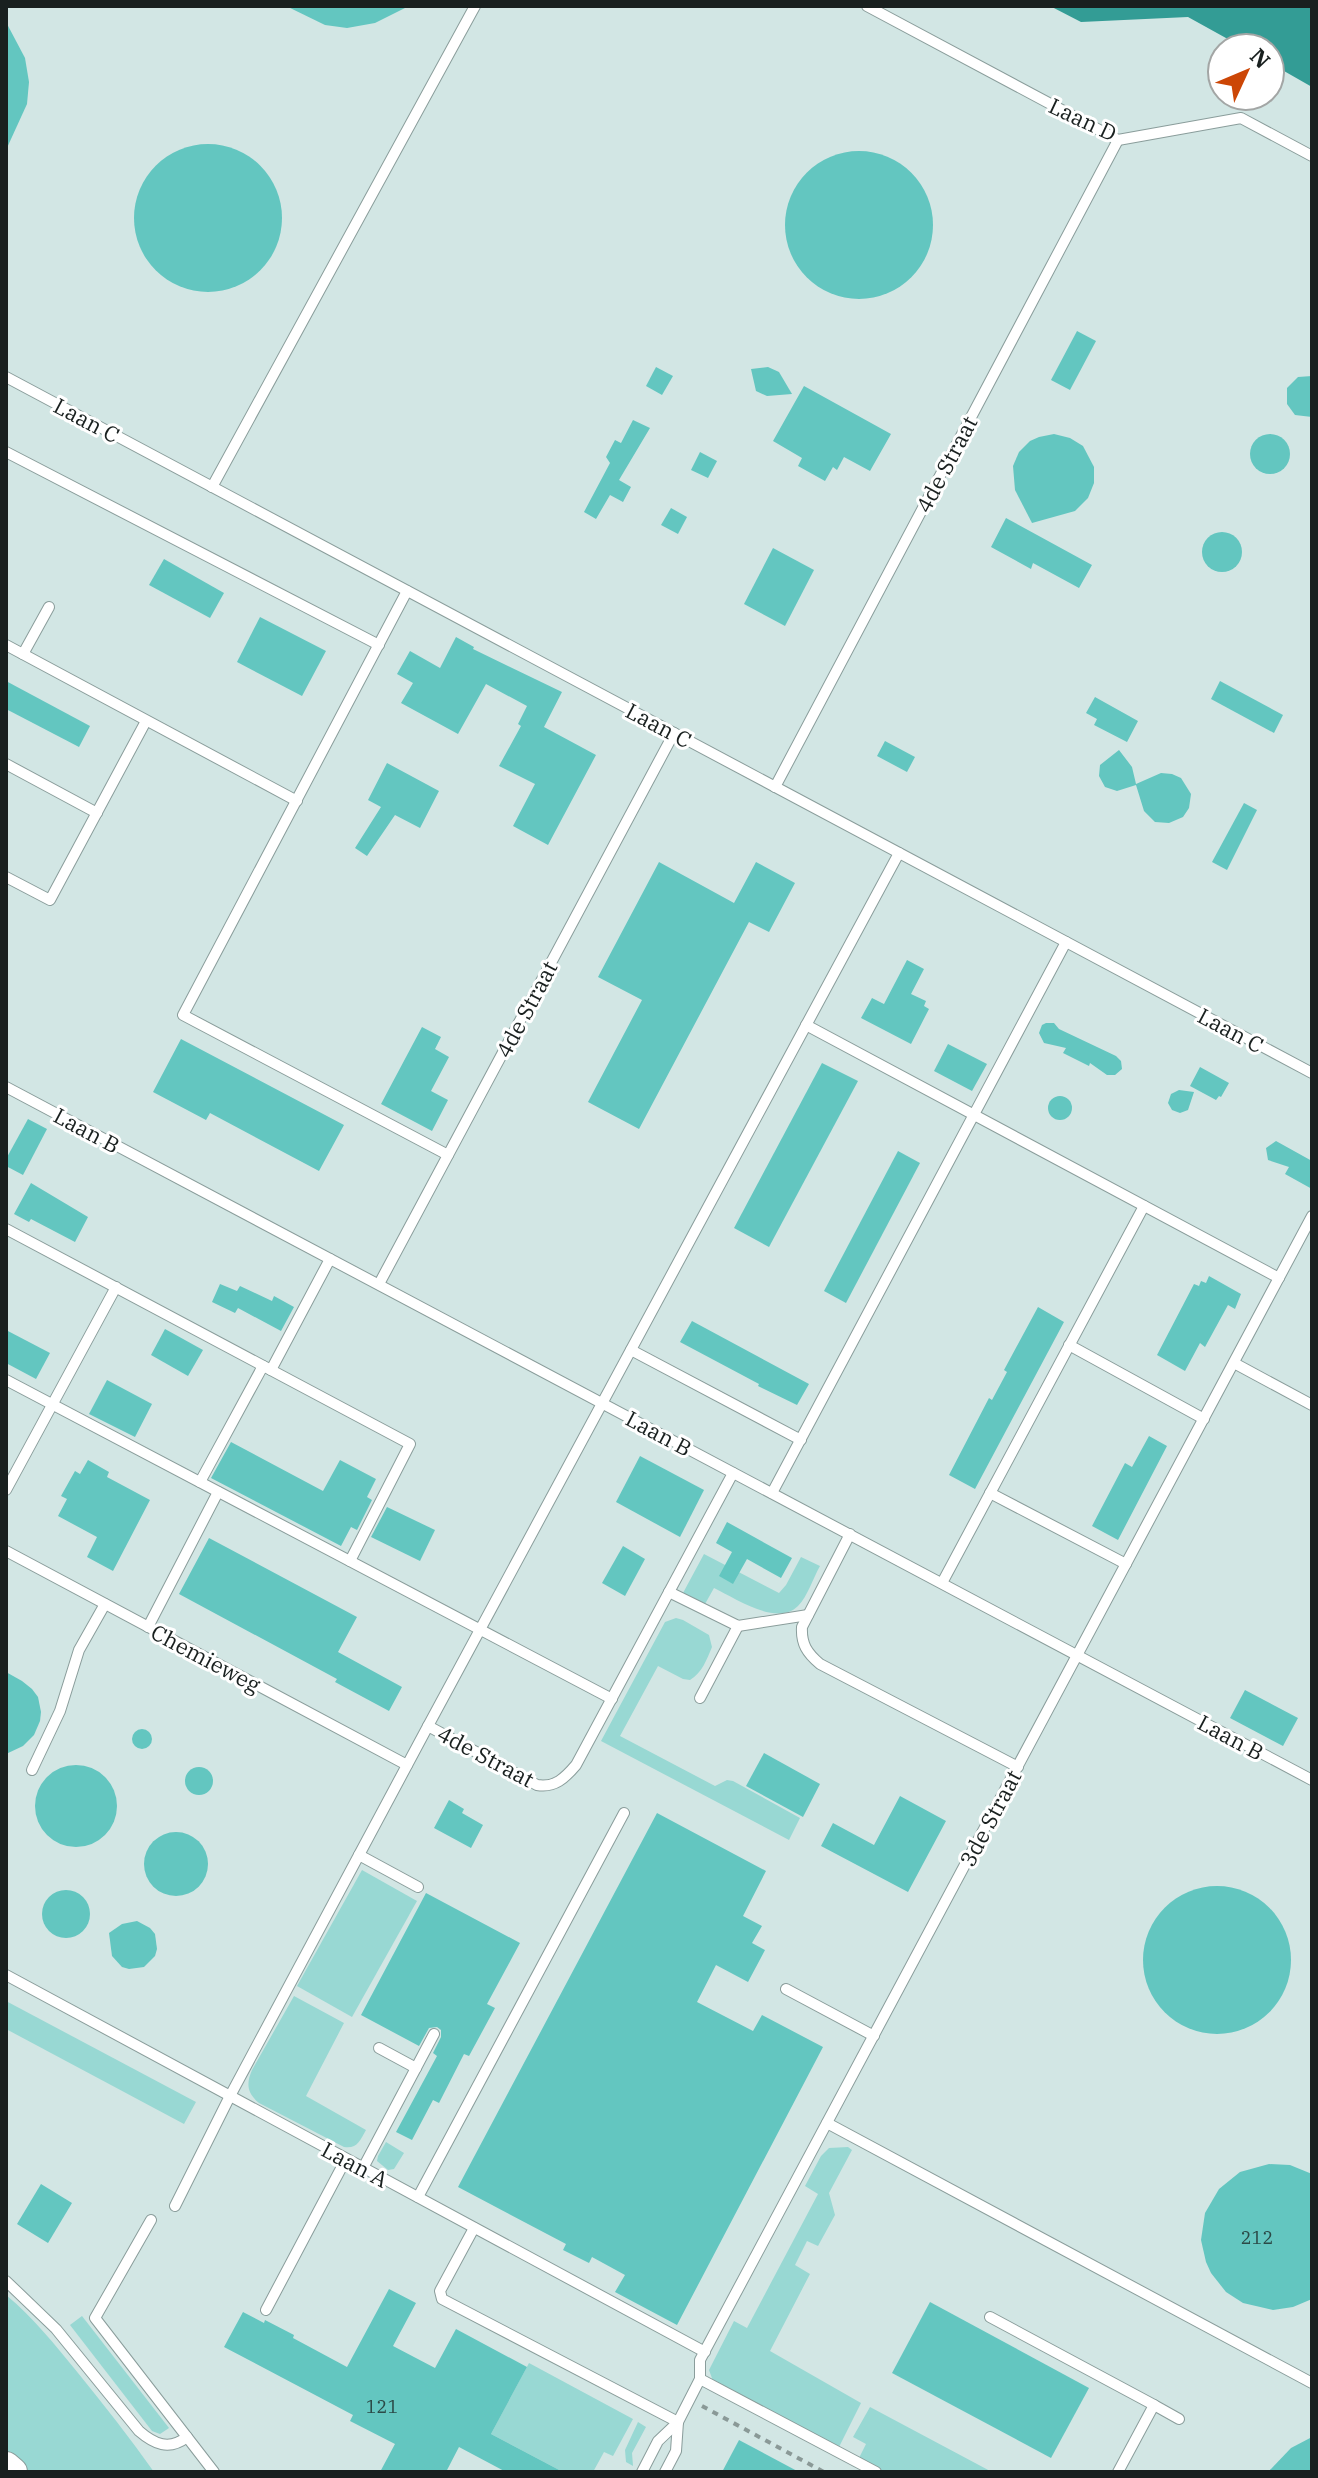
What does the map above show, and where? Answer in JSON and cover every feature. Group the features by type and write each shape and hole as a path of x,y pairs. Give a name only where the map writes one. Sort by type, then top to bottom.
{"main road":[{"path":"6,2466 13,2472"}],"lane":[{"path":"212,487 475,6"},
{"name":"Laan D","path":"867,6 1118,140 1241,118 1312,156"},
{"name":"4de Straat","path":"775,787 1118,140"},
{"name":"Laan C","path":"6,377 1312,1073"},
{"path":"6,452 379,645"},
{"path":"407,591 183,1015 448,1155"},
{"path":"23,654 49,607"},
{"path":"6,645 297,801"},
{"path":"6,877 50,900 146,721"},
{"name":"4de Straat","path":"379,1284 674,733"},
{"path":"6,764 97,813"},
{"path":"428,1726 899,853"},
{"path":"772,1493 1066,942"},
{"path":"806,1025 1279,1278"},
{"name":"Laan B","path":"6,1087 1312,1780"},
{"path":"942,1583 1144,1206"},
{"name":"3de Straat","path":"678,2422 700,2379 700,2360 1312,1216"},
{"path":"6,1229 410,1444 350,1561"},
{"path":"200,1482 330,1259"},
{"path":"6,1490 116,1287"},
{"path":"1069,1345 1204,1419"},
{"path":"631,1350 801,1440"},
{"path":"1234,1363 1312,1405"},
{"path":"6,1380 612,1699"},
{"name":"4de Straat","path":"175,2206 230,2096 428,1726 537,1785 548,1787 567,1776 576,1765 733,1473"},
{"path":"148,1627 218,1492"},
{"path":"990,1493 1126,1564"},
{"path":"850,1534 802,1627 802,1638 811,1656 820,1664 1018,1767"},
{"name":"Chemieweg","path":"6,1551 407,1765"},
{"path":"669,1592 738,1626 808,1615"},
{"path":"32,1770 60,1711 79,1650 105,1604"},
{"path":"700,1698 738,1626"},
{"path":"418,2197 624,1813"},
{"path":"359,1855 418,1887"},
{"name":"Laan A","path":"6,1975 705,2352"},
{"path":"786,1989 874,2036"},
{"path":"363,2168 434,2034"},
{"path":"379,2048 416,2068"},
{"path":"827,2123 1312,2383"},
{"path":"266,2310 346,2159"},
{"path":"151,2220 95,2318 214,2472"},
{"path":"474,2228 440,2291 442,2299 678,2422"},
{"path":"7,2281 56,2329 148,2439 164,2445 181,2442 187,2437"},
{"path":"990,2317 1179,2419"},
{"path":"700,2379 876,2472"},
{"path":"1118,2472 1154,2405"},
{"path":"642,2472 658,2441 678,2422"},
{"path":"665,2472 676,2451 678,2422"}],"path":[{"path":"690,2399 824,2472"}],"shaded area":[{"path":"1050,6 1312,6 1312,87 1286,72 1286,32 1215,32 1188,17 1081,22"},
{"path":"704,1554 779,1593 801,1557 820,1566 798,1606 789,1612 768,1612 744,1604 714,1588 705,1604 683,1593"},
{"path":"676,1618 709,1635 712,1647 706,1661 690,1680 658,1666 620,1736 715,1786 727,1780 733,1781 800,1818 789,1840 601,1741 665,1622"},
{"path":"362,1870 417,1901 352,2017 297,1986"},
{"path":"294,1996 344,2023 306,2096 366,2130 352,2147 344,2147 259,2103 250,2092 248,2084 252,2070"},
{"path":"6,2001 196,2102 184,2124 6,2029"},
{"path":"386,2142 404,2153 394,2169 388,2170 377,2161"},
{"path":"848,2147 852,2150 829,2193 835,2215 818,2246 807,2241 795,2265 810,2274 770,2351 861,2403 838,2449 713,2381 709,2370 734,2321 747,2328 818,2194 805,2186 821,2156 829,2148"},
{"path":"6,2295 52,2342 154,2472 25,2472 6,2454"},
{"path":"82,2316 169,2428 160,2434 152,2431 70,2325"},
{"path":"529,2363 633,2419 613,2456 604,2452 593,2472 563,2472 491,2434"},
{"path":"870,2407 992,2472 884,2472 859,2458 866,2444 853,2437"},
{"path":"638,2422 646,2427 632,2453 633,2466 626,2462 625,2450"}],"building":[{"path":"286,6 409,6 375,23 347,28 325,25"},
{"path":"6,22 25,58 29,82 27,104 6,150"},
{"path":"208,144 236,149 261,165 277,190 282,218 277,246 261,271 236,287 208,292 180,287 155,271 139,246 134,218 139,190 155,165 180,149"},
{"path":"859,151 887,156 912,172 928,197 933,225 928,253 912,278 887,294 859,299 831,294 806,278 790,253 785,225 790,197 806,172 831,156"},
{"path":"1077,331 1096,341 1070,390 1051,380"},
{"path":"656,367 673,376 662,395 646,386"},
{"path":"768,367 779,372 792,394 767,396 756,391 751,369"},
{"path":"1312,376 1312,417 1295,415 1287,404 1287,388 1298,377"},
{"path":"804,386 891,434 870,471 844,457 837,470 833,467 825,481 798,466 802,458 773,441"},
{"path":"633,420 650,428 619,480 631,487 623,502 610,495 596,519 584,512 610,463 606,457 615,440 621,443"},
{"path":"1054,434 1070,438 1083,446 1094,467 1094,483 1088,498 1075,511 1032,523 1015,490 1013,466 1019,452 1030,441"},
{"path":"1270,434 1284,440 1290,454 1284,468 1270,474 1256,468 1250,454 1256,440"},
{"path":"700,452 717,461 708,478 691,470"},
{"path":"671,508 687,517 678,534 661,525"},
{"path":"1006,518 1092,565 1079,588 1033,563 1031,569 991,547"},
{"path":"1222,532 1236,538 1242,552 1236,566 1222,572 1208,566 1202,552 1208,538"},
{"path":"773,548 814,570 785,626 744,604"},
{"path":"164,559 224,593 210,618 149,585"},
{"path":"260,617 326,651 302,696 237,662"},
{"path":"456,637 473,649 562,692 544,727 596,755 548,845 513,826 535,784 499,766 521,726 518,724 527,706 486,684 458,734 401,703 413,683 397,674 410,651 440,668"},
{"path":"6,681 90,726 79,747 6,709"},
{"path":"1220,681 1283,715 1274,733 1211,699"},
{"path":"1095,697 1138,721 1127,742 1094,725 1097,719 1086,713"},
{"path":"885,741 915,757 907,772 877,756"},
{"path":"1119,750 1132,767 1136,784 1161,773 1181,778 1191,794 1189,808 1183,817 1169,823 1155,822 1144,811 1136,785 1117,791 1105,787 1099,776 1100,765"},
{"path":"387,763 439,791 420,828 395,815 367,856 355,848 381,807 368,800"},
{"path":"1244,803 1257,810 1227,870 1212,862"},
{"path":"659,862 734,903 756,862 795,883 769,932 749,922 639,1129 588,1102 642,1000 598,977"},
{"path":"907,960 924,969 911,994 926,1001 924,1006 929,1009 911,1044 861,1018 872,998 884,1004"},
{"path":"1046,1023 1054,1023 1059,1029 1116,1056 1121,1061 1122,1069 1115,1075 1107,1075 1090,1063 1089,1066 1063,1053 1066,1048 1044,1043 1039,1033"},
{"path":"422,1027 441,1037 435,1049 449,1057 431,1091 448,1100 432,1131 381,1104"},
{"path":"181,1039 344,1125 319,1171 210,1113 206,1120 153,1092"},
{"path":"948,1044 987,1064 972,1091 934,1071"},
{"path":"822,1063 858,1081 769,1247 734,1228"},
{"path":"1200,1067 1229,1083 1216,1100 1190,1086"},
{"path":"1179,1090 1194,1092 1188,1110 1180,1113 1172,1110 1168,1103 1171,1094"},
{"path":"1060,1096 1068,1100 1072,1108 1068,1116 1060,1120 1052,1116 1048,1108 1052,1100"},
{"path":"28,1119 47,1129 23,1175 6,1166 6,1159"},
{"path":"1276,1141 1312,1161 1312,1189 1285,1174 1289,1167 1268,1160 1266,1148"},
{"path":"898,1151 920,1163 846,1303 824,1291"},
{"path":"31,1183 88,1217 75,1242 31,1219 29,1222 14,1214"},
{"path":"1209,1276 1241,1294 1235,1309 1228,1305 1205,1347 1200,1343 1185,1371 1157,1355 1194,1284 1199,1286 1201,1281 1206,1283"},
{"path":"220,1284 237,1291 240,1286 272,1301 274,1296 294,1307 281,1331 238,1308 235,1313 212,1302"},
{"path":"1038,1307 1064,1322 975,1489 949,1475 989,1398 992,1400 1007,1372 1004,1370"},
{"path":"692,1321 809,1384 797,1405 680,1342"},
{"path":"165,1329 203,1350 188,1376 151,1355"},
{"path":"6,1330 50,1353 36,1379 6,1363"},
{"path":"107,1380 152,1404 135,1437 89,1414"},
{"path":"1149,1436 1167,1446 1118,1540 1092,1526 1125,1463 1132,1467"},
{"path":"231,1442 323,1491 340,1460 376,1479 367,1497 372,1500 357,1530 351,1527 341,1546 211,1478"},
{"path":"640,1456 704,1490 680,1537 616,1502"},
{"path":"88,1460 109,1472 107,1477 150,1500 113,1571 87,1557 97,1537 58,1516 67,1499 61,1496 75,1471 80,1474"},
{"path":"387,1507 435,1530 420,1561 371,1537"},
{"path":"727,1522 792,1558 781,1578 747,1559 733,1584 719,1576 732,1552 716,1543"},
{"path":"209,1538 357,1617 338,1652 402,1687 389,1711 335,1682 337,1679 179,1594"},
{"path":"623,1546 645,1559 625,1596 602,1583"},
{"path":"6,1672 32,1689 38,1697 41,1712 34,1735 23,1746 6,1754"},
{"path":"1245,1690 1298,1718 1283,1746 1230,1718"},
{"path":"138,1729 146,1729 152,1739 146,1749 138,1749 132,1743 132,1735"},
{"path":"764,1753 820,1784 803,1817 746,1786"},
{"path":"76,1765 92,1768 105,1777 114,1790 117,1806 114,1822 105,1835 92,1844 76,1847 60,1844 47,1835 38,1822 35,1806 38,1790 47,1777 60,1768"},
{"path":"199,1767 209,1771 213,1781 209,1791 199,1795 189,1791 185,1781 189,1771"},
{"path":"900,1796 946,1821 908,1892 821,1846 833,1823 874,1845"},
{"path":"449,1800 464,1809 462,1813 483,1825 471,1848 434,1828"},
{"path":"657,1813 766,1871 743,1916 762,1926 752,1943 765,1950 748,1982 716,1965 697,2002 753,2031 762,2015 823,2047 677,2325 615,2292 625,2275 592,2257 589,2263 563,2250 566,2244 458,2187"},
{"path":"170,1832 182,1832 199,1841 206,1852 206,1876 199,1887 182,1896 170,1896 158,1891 149,1882 144,1870 144,1858 149,1846 158,1837"},
{"path":"1217,1886 1245,1892 1269,1908 1285,1932 1291,1960 1285,1988 1269,2012 1245,2028 1217,2034 1189,2028 1165,2012 1149,1988 1143,1960 1149,1932 1165,1908 1189,1892"},
{"path":"66,1890 83,1897 90,1914 83,1931 66,1938 49,1931 42,1914 49,1897"},
{"path":"426,1893 520,1943 487,2004 495,2008 469,2056 464,2054 439,2103 433,2100 412,2140 396,2132 437,2056 433,2053 441,2030 429,2028 419,2046 361,2015"},
{"path":"137,1921 155,1934 157,1949 155,1956 144,1967 129,1969 122,1967 112,1956 109,1933 122,1924"},
{"path":"1269,2164 1290,2165 1312,2174 1312,2299 1293,2307 1273,2310 1243,2303 1226,2292 1211,2273 1201,2240 1205,2213 1219,2189 1240,2172"},
{"path":"41,2184 72,2203 48,2243 17,2224"},
{"path":"389,2289 416,2303 393,2346 435,2368 456,2329 527,2367 491,2434 563,2472 506,2472 459,2447 446,2472 380,2472 395,2444 350,2421 353,2415 224,2347 243,2312 294,2335 293,2338 347,2367"},
{"path":"930,2302 1089,2388 1051,2458 892,2373"},
{"path":"1312,2437 1312,2472 1268,2472 1291,2448"},
{"path":"739,2440 799,2472 722,2472"}]}
